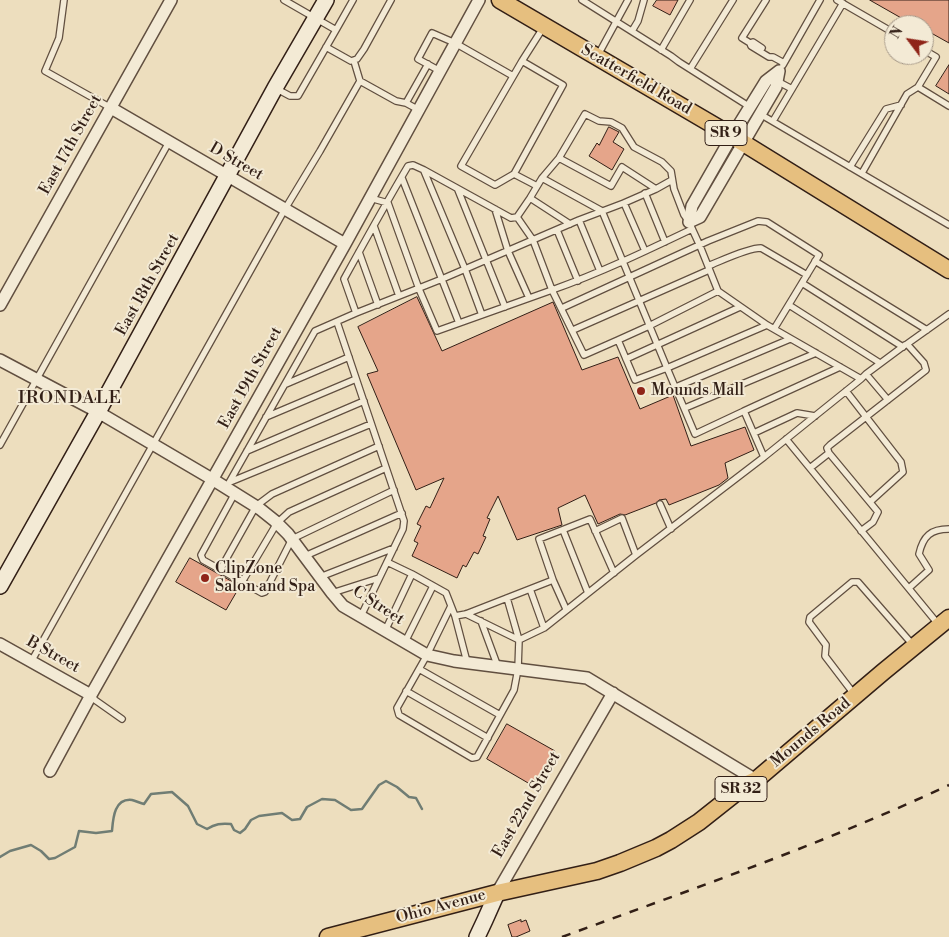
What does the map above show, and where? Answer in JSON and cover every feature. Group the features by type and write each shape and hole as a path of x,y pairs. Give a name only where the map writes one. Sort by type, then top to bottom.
{"main road":[{"name":"Scatterfield Road","path":"500,0 738,140 949,270"},
{"name":"Mounds Road","path":"497,893 597,871 643,854 671,840 756,780 944,622"},
{"name":"Ohio Avenue","path":"328,937 497,893"}],"street":[{"name":"East 17th Street","path":"0,305 171,0"},
{"name":"East 18th Street","path":"0,586 98,412 275,88 326,0"},
{"name":"East 19th Street","path":"50,771 345,244 479,0"},
{"path":"690,226 700,217 738,140 750,108 766,81 780,72"},
{"path":"738,140 760,114 776,87 780,72"},
{"name":"D Street","path":"111,108 345,244"},
{"name":"C Street","path":"0,360 98,412 230,488 277,523 292,539 343,606 427,655 454,662 587,678 756,780"},
{"name":"B Street","path":"0,644 91,695"},
{"name":"East 22nd Street","path":"476,937 497,893 612,693"}],"lane":[{"path":"64,0 59,38 45,71 111,108"},
{"path":"284,0 336,30"},
{"path":"275,88 290,96 298,96 301,93 353,0"},
{"path":"354,61 360,55 391,0"},
{"path":"582,0 750,108"},
{"path":"596,57 628,0"},
{"path":"632,32 640,15 644,0"},
{"path":"661,50 690,0"},
{"path":"690,70 732,0"},
{"path":"762,48 742,38 766,0"},
{"path":"780,72 820,0"},
{"path":"837,0 884,27"},
{"path":"773,121 843,4"},
{"path":"522,62 563,85 514,174 495,185 461,166 513,76 544,26"},
{"path":"440,71 418,59 432,33 455,43 513,76"},
{"path":"750,42 751,46 769,57 772,55 780,72 792,89"},
{"path":"326,47 354,61"},
{"path":"354,61 360,81 396,101 406,103 419,110"},
{"path":"406,103 428,64"},
{"path":"862,173 907,94 918,87 931,65"},
{"path":"31,662 285,209 360,81"},
{"path":"918,87 949,106"},
{"path":"850,167 886,109 901,105"},
{"path":"356,313 344,279 408,166 414,165 510,218 516,217 542,178 559,158 585,114 599,121 612,122 622,128 634,146 662,162 671,172 674,189 684,216 700,246 718,291 790,339 863,377 888,400"},
{"path":"760,114 949,225"},
{"path":"0,444 169,142"},
{"path":"559,158 611,186 622,167 656,189"},
{"path":"424,170 482,315"},
{"path":"514,174 537,186"},
{"path":"402,178 459,323"},
{"path":"542,178 602,211 695,434 840,366"},
{"path":"394,490 292,539 265,592 262,593 202,560 201,555 247,451 316,331 579,220 624,203 672,180"},
{"path":"458,190 505,307"},
{"path":"645,194 665,242"},
{"path":"370,198 388,203"},
{"path":"530,198 570,224"},
{"path":"388,203 419,289 437,331 578,281 665,242 690,226"},
{"path":"624,203 645,251"},
{"path":"495,209 508,251 529,298"},
{"path":"516,217 534,240 552,290 584,355 649,326 718,291"},
{"path":"579,220 600,271"},
{"path":"562,308 708,241 758,221 763,221 768,222 819,255 774,329"},
{"path":"374,226 399,296"},
{"path":"557,230 578,281"},
{"path":"573,330 708,268 757,248 807,275"},
{"path":"359,252 378,305"},
{"path":"815,262 927,330"},
{"path":"802,283 905,345 924,363 926,370 827,448 878,512 873,522 861,531"},
{"path":"789,305 880,363"},
{"path":"626,359 740,307"},
{"path":"519,640 544,628 880,363 949,314"},
{"path":"337,322 404,521 403,529 361,616"},
{"path":"618,340 635,380 767,325"},
{"path":"676,387 790,339"},
{"path":"685,408 816,353"},
{"path":"286,384 349,357"},
{"path":"266,417 356,379"},
{"path":"846,391 902,462 903,472 870,502"},
{"path":"247,451 364,401"},
{"path":"744,412 764,456"},
{"path":"754,433 797,413 815,416"},
{"path":"230,488 371,424"},
{"path":"786,439 908,588 944,622"},
{"path":"220,570 256,506 272,494 379,446"},
{"path":"810,468 830,453"},
{"path":"242,582 277,523 289,512 386,468"},
{"path":"660,504 671,529"},
{"path":"305,556 402,513"},
{"path":"595,531 622,518 636,555"},
{"path":"566,609 553,580 539,540 590,519 614,573"},
{"path":"908,588 929,570 919,554 925,537 938,529 949,529"},
{"path":"563,530 588,593"},
{"path":"320,576 394,548"},
{"path":"387,562 446,593 455,616 467,663"},
{"path":"385,631 412,574"},
{"path":"332,593 379,578"},
{"path":"455,616 466,614 553,580"},
{"path":"855,696 825,656 826,645 810,622 810,617 852,582 858,582 914,646"},
{"path":"405,642 433,586"},
{"path":"530,589 544,628"},
{"path":"451,606 427,655 397,708 399,715 472,758 477,756 514,690 518,669 519,640 507,598"},
{"path":"466,614 519,640"},
{"path":"480,621 498,667"},
{"path":"419,669 500,715"},
{"path":"406,691 488,738"},
{"path":"91,695 95,700 122,719"}],"building":[{"path":"657,0 678,0 670,15 653,6"},
{"path":"870,0 949,0 949,43 934,35 934,15 896,15"},
{"path":"949,65 949,94 936,86"},
{"path":"609,127 619,132 613,142 624,149 612,170 589,156 597,143 599,145"},
{"path":"417,297 442,351 553,302 582,370 618,357 640,409 673,395 691,446 745,427 754,450 725,463 728,478 719,485 669,505 666,499 659,500 656,503 625,515 620,514 598,524 585,495 558,508 562,525 517,540 498,496 487,518 490,519 483,536 486,537 478,554 474,552 466,567 463,565 457,578 412,556 418,543 414,541 421,526 417,524 426,506 430,508 444,478 416,490 367,374 378,371 358,327"},
{"path":"190,558 240,586 226,610 176,582"},
{"path":"507,724 555,751 535,787 487,759"},
{"path":"521,920 521,922 526,920 530,931 512,937 508,925"}],"waterway":[{"path":"0,857 10,851 31,845 49,859 55,858 75,847 79,831 96,833 112,831 116,810 121,802 132,800 144,804 151,794 172,792 188,806 197,824 207,829 218,824 231,824 234,830 240,833 251,820 259,816 282,813 292,820 300,819 307,807 322,799 335,800 351,810 362,809 379,785 386,781 409,797 416,798 422,809"}],"railway":[{"path":"562,937 854,827 949,785"}],"place":[{"name":"Mounds Mall","path":"641,391"},
{"name":"ClipZone Salon and Spa","path":"205,578"}],"district":[{"name":"IRONDALE","path":"70,399"}]}
